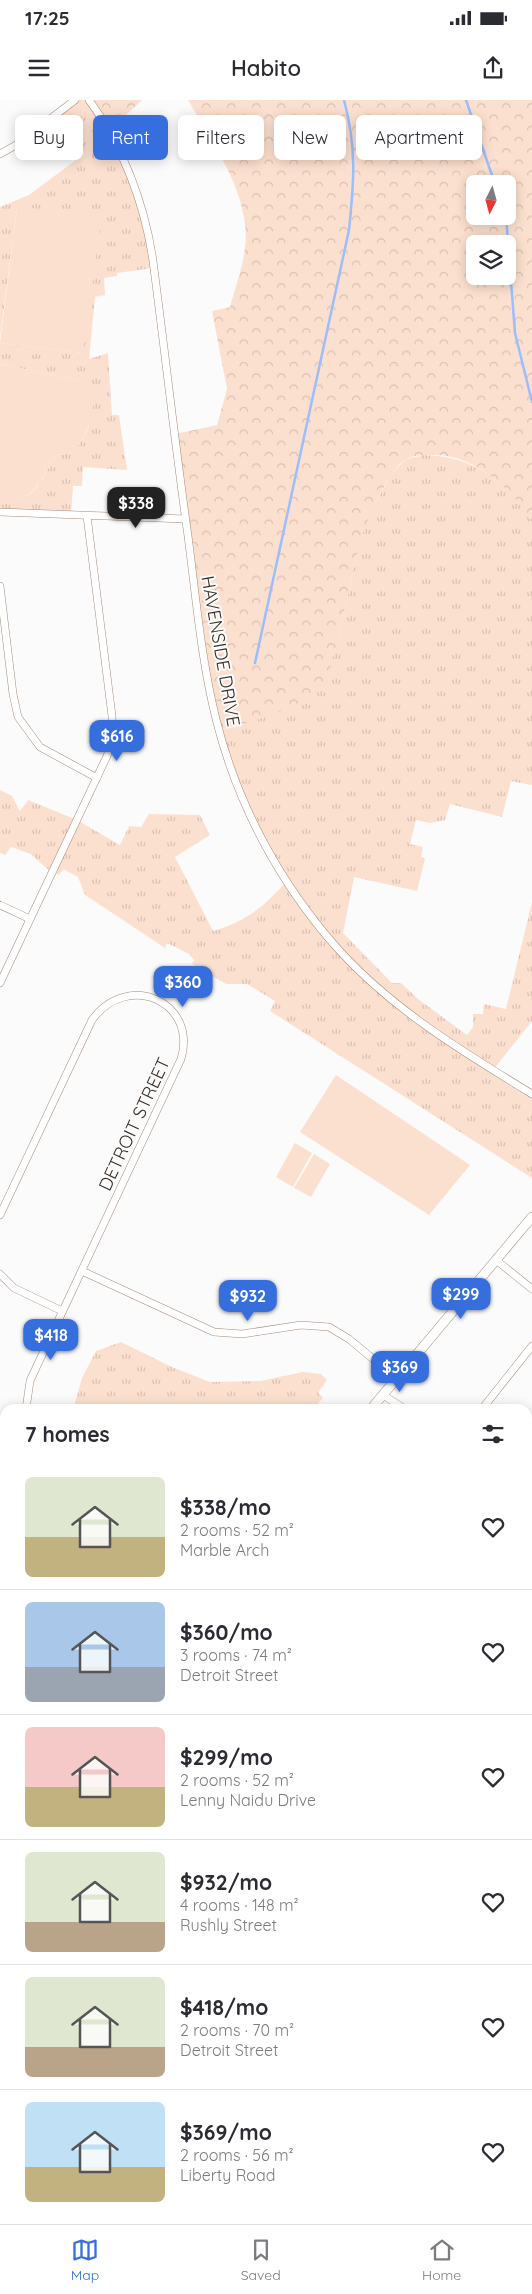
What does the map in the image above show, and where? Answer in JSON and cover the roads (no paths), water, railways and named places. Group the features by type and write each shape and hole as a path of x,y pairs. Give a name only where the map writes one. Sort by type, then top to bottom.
{"street":[{"path":"0,154 16,145 75,100"},
{"name":"HAVENSIDE DRIVE","path":"89,100 120,152 144,218 153,261 205,662 216,719 241,796 267,849 292,890 314,919 363,975 420,1022 529,1092"},
{"path":"0,512 186,519"},
{"path":"0,983 111,747 113,729 87,516"},
{"path":"0,586 13,694 18,717 26,730 45,751 96,778"},
{"path":"0,905 30,919"},
{"name":"DETROIT STREET","path":"0,1215 92,1020 99,1011 115,999 132,994 149,996 160,1001 172,1011 182,1028 182,1053 30,1381 27,1404"},
{"path":"529,1092 532,1084"},
{"path":"376,1404 532,1217"},
{"path":"496,1260 532,1289"},
{"path":"82,1272 214,1332 242,1334 301,1326 329,1327 345,1336 396,1378"},
{"path":"0,1274 14,1288 62,1311"},
{"path":"486,1404 532,1346"},
{"path":"383,1395 397,1404"}],"waterway":[{"path":"255,663 349,230 353,150 344,100"},
{"path":"466,100 492,175"},
{"path":"507,225 515,333 532,402"}]}
